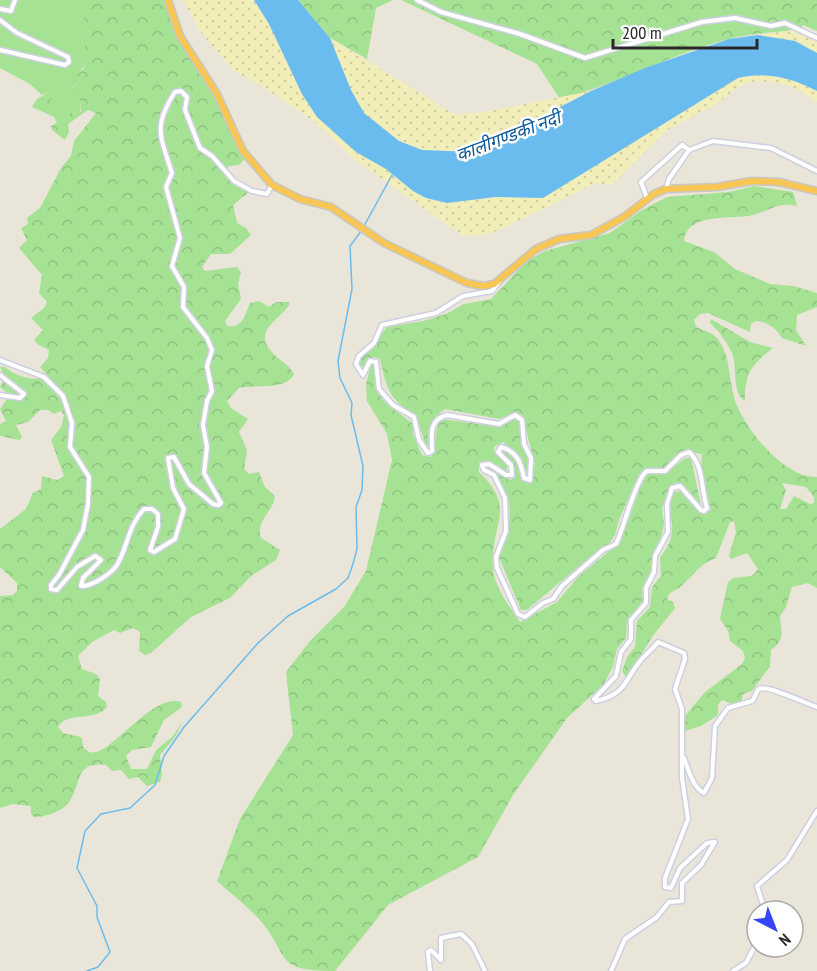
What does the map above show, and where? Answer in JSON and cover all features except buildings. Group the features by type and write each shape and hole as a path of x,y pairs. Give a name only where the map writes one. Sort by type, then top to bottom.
{"highway":[{"path":"168,0 180,36 217,94 243,151 272,185 300,199 331,207 375,237 467,283 483,286 494,284 537,249 559,239 591,235 624,217 647,198 666,189 717,187 753,181 779,182 817,190"}],"street":[{"path":"0,9 11,11 15,0"},
{"path":"417,0 441,12 520,34 580,57 633,44 702,22 735,18 771,26 785,23 817,38"},
{"path":"0,20 17,33 68,57 69,62 65,65 0,50"},
{"path":"0,360 44,377 63,396 72,423 70,447 89,477 88,504 83,530 59,576 51,585 51,589 57,590 77,567 95,556 100,560 83,578 81,586 88,585 112,570 130,527 144,509 152,509 158,514 158,527 150,550 154,552 169,545 178,534 184,509 173,488 168,458 174,457 189,484 213,504 218,506 221,503 204,473 207,447 203,425 207,401 212,391 207,366 213,350 183,307 184,287 172,266 180,238 166,187 172,173 159,137 160,122 175,92 181,91 187,97 185,110 200,148 212,156 228,175 260,194 267,194 272,185"},
{"path":"666,189 669,179 689,150 713,141 759,145 817,171"},
{"path":"647,198 641,182 679,146 689,150"},
{"path":"501,278 497,287 489,293 463,296 442,311 404,322 382,325 374,343 357,358 356,368 363,375 370,361 376,362 379,389 390,402 414,417 419,440 428,453 432,451 433,425 439,417 447,415 499,424 515,415 522,420 524,444 531,458 530,480 524,478 518,457 504,447 501,447 498,452 511,465 512,475 506,475 489,464 482,465 484,470 494,475 505,498 507,523 497,550 497,568 509,588 515,610 522,617 553,599 562,586 603,550 616,544 644,473 652,470 665,471 681,455 690,452 700,469 700,486 707,508 704,512 701,510 680,486 672,488 667,504 668,532 656,556 654,572 646,588 646,603 631,620 631,639 621,652 616,676 594,699 601,700 624,687 639,663 658,642 682,651 685,659 675,688 682,709 680,743 689,772 704,793 712,778 715,726 728,708 752,701 761,688 783,692 796,700 817,707"},
{"path":"0,375 24,394 20,398 0,395"},
{"path":"611,971 627,937 657,917 669,902 682,901 682,883 701,865 715,842 707,843 680,868 671,888 665,887 664,878 688,819 682,785 684,757"},
{"path":"761,899 757,886 787,860 817,811"},
{"path":"430,971 428,952 431,950 441,960 441,938 460,934 472,944 485,971"},
{"path":"733,971 746,963 748,959"}],"green space":[{"path":"0,0 76,0 89,32 86,63 77,76 77,83 71,89 72,96 81,101 80,113 72,111 69,119 64,119 51,103 50,92 42,95 30,84 0,68"},
{"path":"76,0 165,0 172,27 210,87 245,159 239,165 229,166 224,172 226,178 249,192 233,205 237,223 246,228 251,235 230,254 211,254 202,267 205,271 237,267 241,272 238,284 241,299 225,321 227,326 240,323 250,303 259,301 269,307 276,302 290,302 265,335 270,350 294,374 290,379 278,385 239,388 227,401 231,408 248,419 239,432 247,450 244,469 249,474 259,472 265,487 275,496 260,532 261,538 280,550 276,560 251,576 230,598 191,617 151,653 145,655 139,651 140,632 133,628 120,633 114,630 92,642 78,656 82,669 96,674 100,679 98,696 106,702 107,707 96,714 67,719 58,727 63,733 81,737 84,748 93,753 115,741 155,708 168,702 181,702 182,707 164,720 151,747 132,750 126,756 131,769 147,769 156,750 172,737 183,721 175,737 160,755 162,774 160,782 147,786 138,777 129,779 121,770 112,771 106,765 96,765 84,770 80,775 73,795 63,808 54,813 34,817 31,814 31,806 13,804 0,808 0,596 13,595 17,591 17,583 0,567 0,529 26,509 33,493 41,489 42,476 57,480 64,476 51,440 61,427 64,415 61,411 54,414 48,410 40,410 28,422 16,425 22,437 20,440 0,436 0,424 6,421 0,409 10,395 0,387 5,377 0,367 32,379 43,378 47,375 40,367 48,358 49,350 34,340 43,330 31,318 44,308 47,302 39,293 42,275 19,248 27,240 21,228 28,224 27,218 40,208 61,168 71,156 74,141 96,113 88,110 68,124 69,132 65,140 52,130 51,126 57,123 54,117 32,107 37,99 50,92 52,104 63,118 69,119 71,111 77,114 81,112 81,101 72,96 70,91 77,83 77,75 84,68 87,55 85,46 89,32"},
{"path":"298,0 393,0 376,8 367,59 330,38"},
{"path":"401,0 817,0 817,31 803,25 801,29 729,39 560,99 537,64"},
{"path":"754,186 793,192 797,206 780,205 748,216 703,221 687,231 684,241 714,252 735,269 770,284 793,286 817,293 817,307 797,315 796,330 806,346 782,338 771,326 756,321 751,324 750,332 708,313 700,314 694,320 696,327 714,335 721,344 725,352 736,403 758,439 768,451 792,470 817,477 817,588 808,583 792,587 786,607 780,616 782,635 779,643 771,650 770,666 752,691 743,694 741,704 734,705 722,700 718,705 718,715 701,726 685,731 679,723 705,692 742,664 745,658 743,651 730,641 728,631 720,619 728,582 733,578 752,576 758,569 747,553 731,559 729,556 736,532 734,521 730,522 716,558 703,565 670,593 667,599 673,602 675,608 652,637 627,678 622,671 627,657 635,647 637,621 650,607 652,587 661,576 660,557 671,539 671,501 674,492 682,491 702,514 711,510 701,467 702,454 681,451 663,469 647,468 639,474 615,535 609,544 527,610 521,610 498,555 509,519 507,496 495,476 484,468 486,465 511,480 515,476 513,464 500,451 501,449 519,462 525,481 531,480 535,464 522,415 516,412 499,419 445,409 431,424 429,445 426,446 416,415 400,404 390,392 380,359 374,357 360,369 358,363 387,327 423,321 446,314 464,304 491,299 528,260 545,251 610,233 642,210 667,197 729,192","holes":["782,483 806,487 814,497 814,503 810,504 794,496 786,509 780,509 786,490"]},
{"path":"711,319 750,342 773,348 751,370 746,383 745,401 736,386 732,353 710,323"},
{"path":"371,365 374,365 374,377 379,394 389,406 413,424 413,434 422,455 431,457 437,429 442,419 493,426 516,418 519,420 523,446 529,462 526,473 522,458 503,442 494,447 494,451 507,462 507,473 487,461 479,462 479,472 491,485 500,507 493,552 494,575 503,596 520,622 557,602 578,577 621,541 643,480 648,473 666,473 685,458 691,458 701,505 685,486 677,482 669,487 662,509 664,525 660,541 654,551 651,570 642,589 643,600 627,623 626,638 617,649 613,667 603,685 567,718 513,795 478,857 388,905 335,971 315,970 301,968 285,959 258,918 217,881 240,819 293,735 286,672 310,641 344,607 366,571 392,460 387,434 367,401 366,384"}],"sand":[{"path":"183,0 254,0 269,24 302,94 317,117 356,152 386,169 413,191 426,198 447,203 495,197 543,198 738,78 759,75 798,82 817,91 817,102 793,87 773,82 756,81 742,85 715,105 667,130 612,185 596,183 486,235 463,236 355,160 315,122 260,85 234,71 202,34"},
{"path":"801,29 817,41 817,53 795,41 758,35"},
{"path":"330,38 454,114 485,112 591,91 533,121 485,150 474,152 422,150 399,141 363,113"}],"water":[{"path":"254,0 298,0 330,38 351,90 364,113 399,141 422,150 474,152 485,150 533,121 591,91 645,68 729,39 758,35 795,41 817,53 817,91 798,82 779,77 759,75 738,78 543,198 495,197 447,203 426,198 413,191 386,169 356,152 317,117 302,94 269,24"}],"waterway":[{"path":"364,226 392,175"},
{"path":"87,971 98,967 110,952 97,917 97,906 77,868 85,831 101,814 130,808 155,785 164,756 184,727 258,643 288,616 336,589 348,578 357,549 356,507 362,490 363,466 351,415 352,403 340,378 338,361 352,289 350,246 362,230"}],"water label":[{"name":"कालीगण्डकी नदी","path":"508,136"}]}
